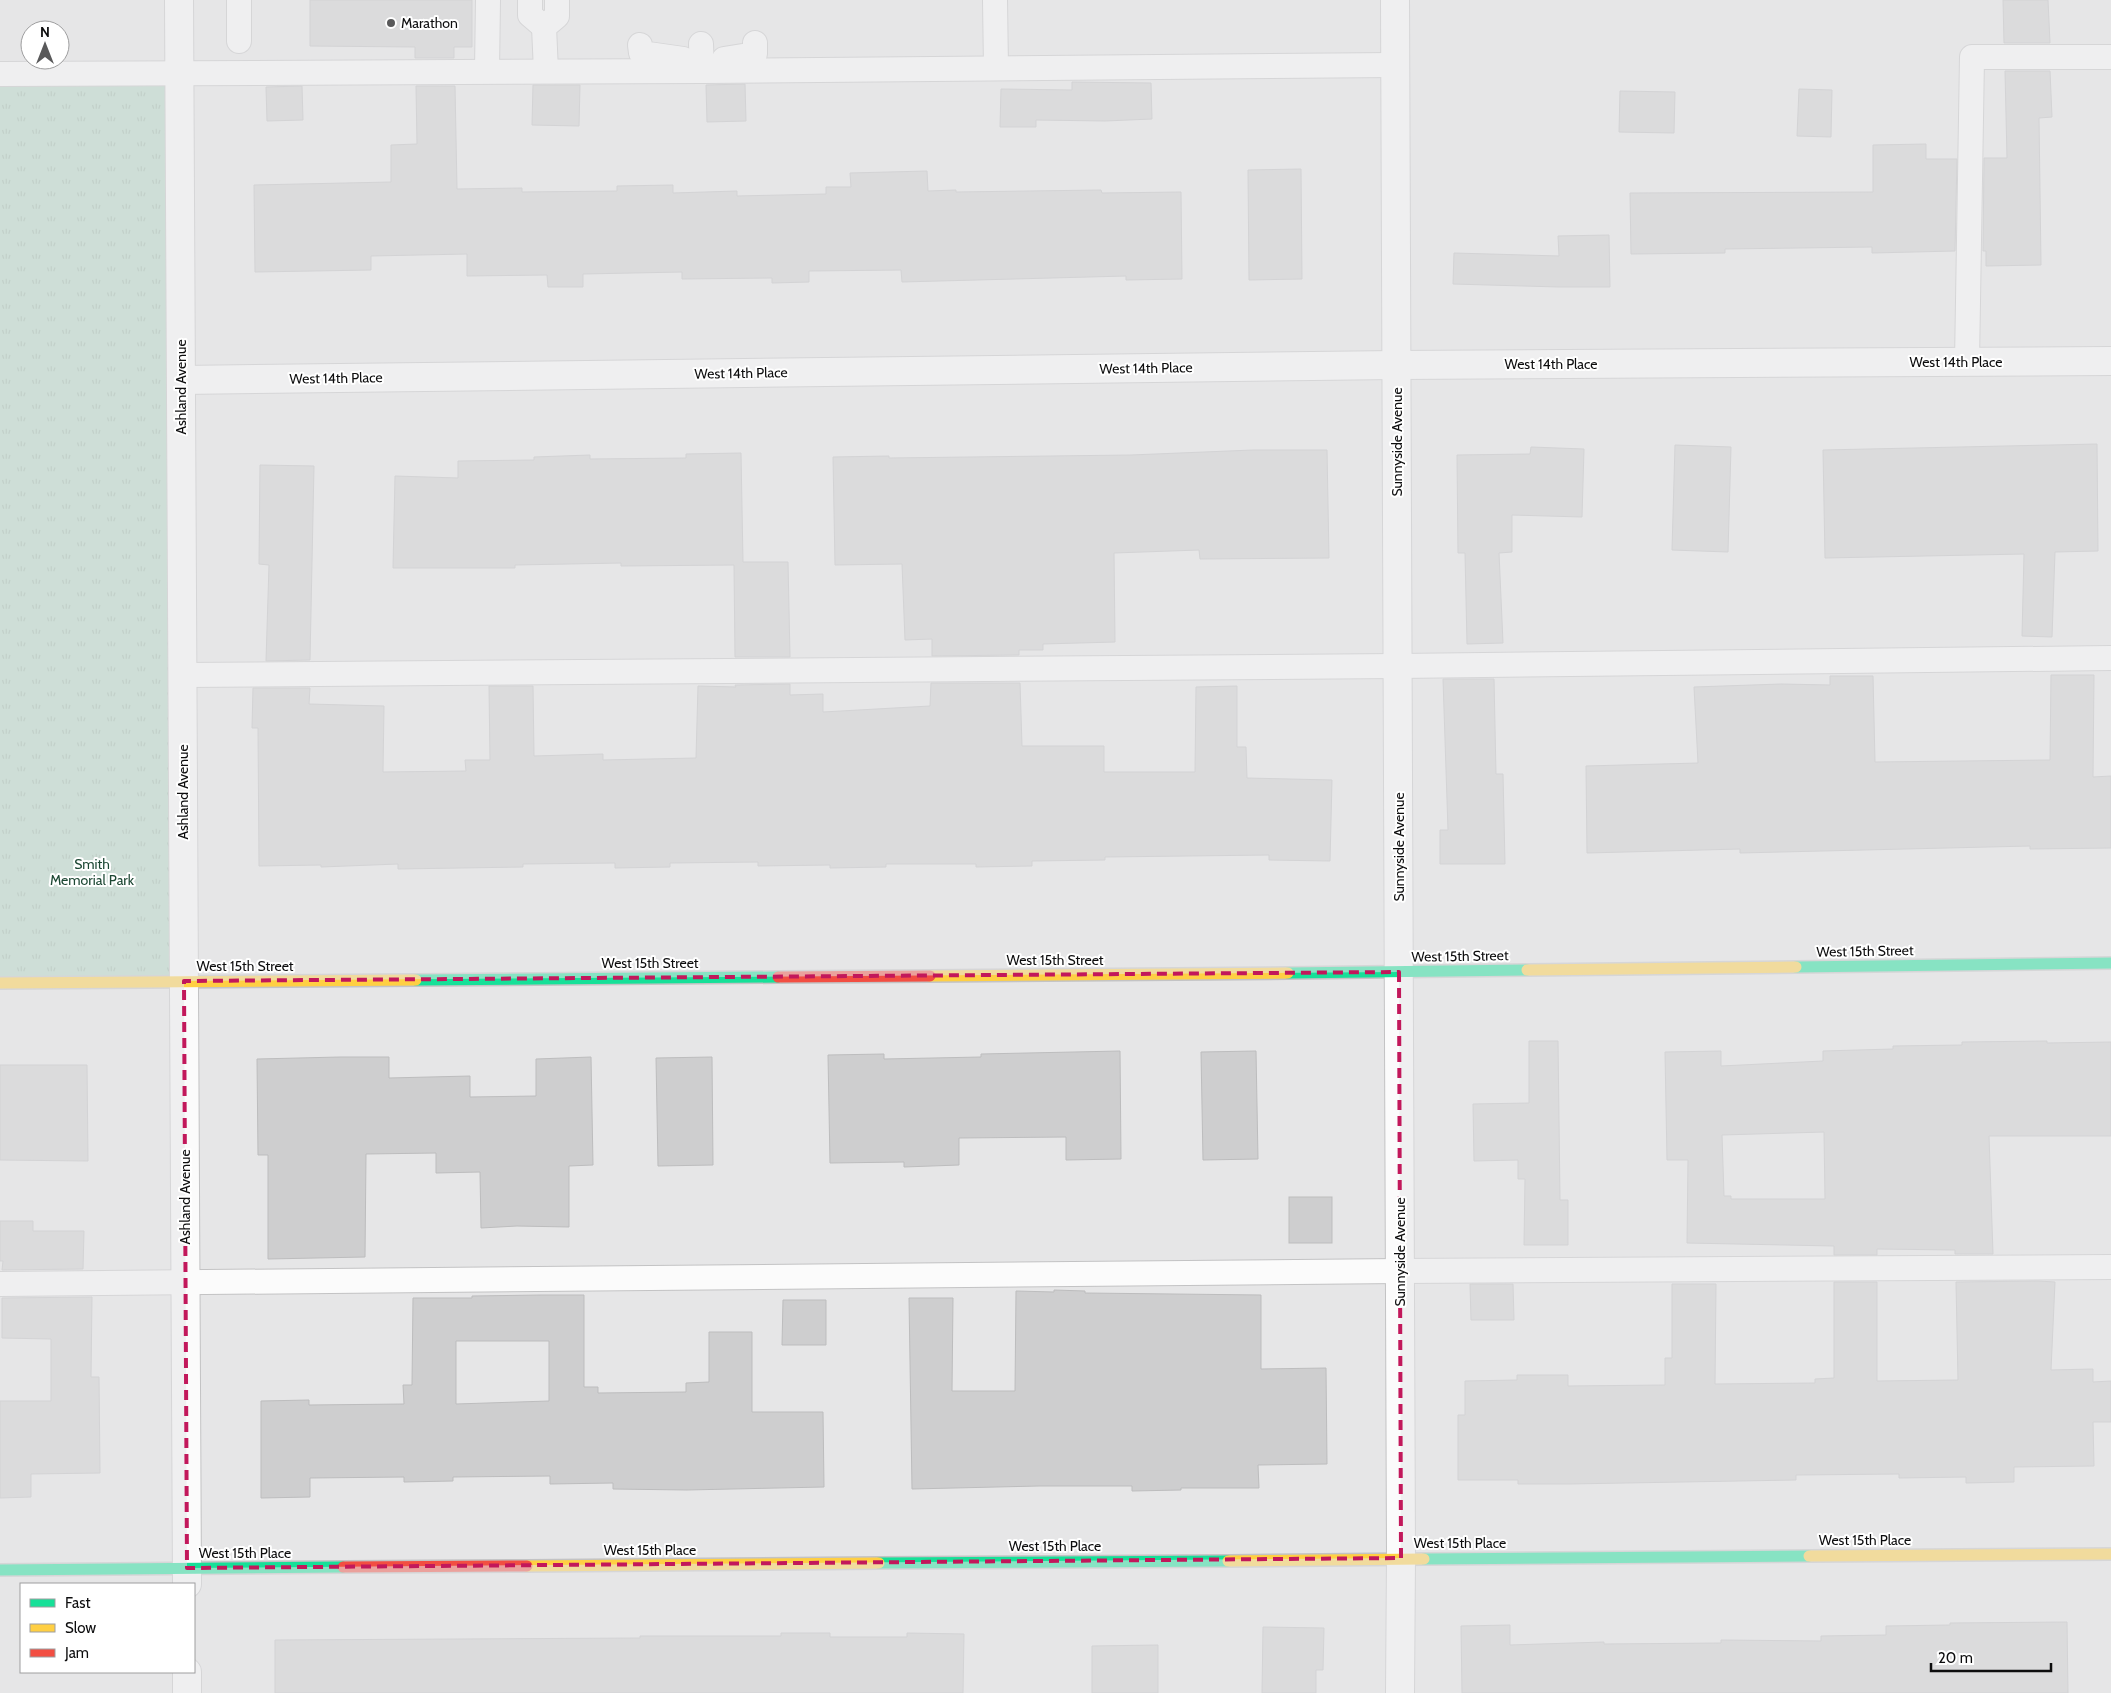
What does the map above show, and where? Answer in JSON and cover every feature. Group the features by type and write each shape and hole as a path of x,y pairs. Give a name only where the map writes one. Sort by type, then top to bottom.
{"street":[{"name":"Ashland Avenue","path":"179,0 187,1576"},
{"name":"Sunnyside Avenue","path":"1395,0 1400,1693"},
{"name":"West 14th Place","path":"181,380 1396,365 2111,361"},
{"name":"West 15th Street","path":"0,983 1399,972 2111,963"},
{"name":"West 15th Place","path":"0,1570 187,1576 1401,1558 2111,1554"},
{"path":"187,1673 187,1693"}],"lane":[{"path":"239,42 240,0"},
{"path":"488,0 488,72"},
{"path":"530,0 530,15 544,28"},
{"path":"543,0 546,72"},
{"path":"544,28 557,16 557,0"},
{"path":"995,0 996,68"},
{"path":"668,44 668,52 702,59 727,51 727,43"},
{"path":"0,74 546,72 755,54 755,43"},
{"path":"640,46 641,54 702,59 996,68 1395,65"},
{"path":"1967,362 1972,58 2111,58"},
{"path":"182,675 1398,666 2111,658"},
{"path":"0,1284 1400,1271 2111,1267"}],"highlighted area":[{"path":"1399,972 1401,1558 187,1568 184,981"}],"green space":[{"name":"Smith Memorial Park","path":"0,74 180,74 184,981 0,983"}],"building":[{"name":"Marathon","path":"310,0 472,0 472,47 454,47 454,58 415,58 415,47 310,46"},
{"path":"2003,0 2048,0 2050,43 2004,43"},
{"path":"2005,71 2050,71 2052,117 2039,118 2041,265 1986,266 1986,251 1983,251 1984,158 2007,158"},
{"path":"1072,82 1151,83 1152,119 1105,121 1036,120 1036,127 1000,127 1001,89 1072,90"},
{"path":"745,84 746,121 707,122 706,85"},
{"path":"533,85 580,85 579,126 532,125"},
{"path":"302,86 303,120 267,121 266,87"},
{"path":"416,86 455,86 457,189 522,188 522,192 617,191 617,186 673,185 673,193 737,191 737,196 826,194 826,187 851,187 850,173 927,171 928,191 1101,190 1102,193 1181,192 1182,279 1126,280 1126,276 902,282 901,270 809,271 809,282 772,283 772,278 682,279 682,272 583,274 583,287 548,287 547,275 467,276 467,254 371,256 371,270 255,272 254,185 391,182 391,145 417,144"},
{"path":"1799,89 1832,90 1831,137 1797,136"},
{"path":"1620,91 1675,92 1674,133 1619,132"},
{"path":"1926,144 1926,159 1957,159 1955,251 1872,253 1872,247 1725,249 1725,253 1631,254 1630,193 1873,192 1873,145"},
{"path":"1301,169 1302,279 1249,280 1248,170"},
{"path":"1609,235 1610,287 1453,284 1454,253 1559,256 1558,236"},
{"path":"2097,444 2098,551 2055,552 2052,637 2022,636 2024,554 1825,558 1823,450"},
{"path":"1675,445 1731,447 1728,552 1672,550"},
{"path":"1531,447 1584,449 1582,517 1512,515 1512,552 1499,553 1503,643 1467,644 1465,553 1458,553 1457,455 1530,454"},
{"path":"1253,450 1327,450 1329,558 1200,559 1199,550 1114,553 1115,642 1043,644 1043,650 1019,650 1019,655 932,656 932,639 905,640 902,564 835,565 833,457 1131,455"},
{"path":"741,453 743,562 788,562 790,657 735,657 734,565 621,566 621,563 515,565 515,568 393,568 395,476 458,478 458,461 534,460 534,457 590,455 590,459 686,458 686,454"},
{"path":"260,465 314,466 310,660 266,661 269,565 259,564"},
{"path":"2051,675 2094,675 2093,777 2111,776 2111,848 2030,849 2030,846 1740,853 1740,849 1587,853 1586,766 1698,763 1694,687 1781,684 1830,685 1830,676 1873,676 1875,762 2050,760"},
{"path":"1443,679 1494,679 1496,774 1503,774 1505,864 1440,864 1440,830 1448,830"},
{"path":"931,683 1020,683 1022,746 1104,746 1104,772 1195,772 1196,687 1237,686 1237,747 1246,747 1247,778 1332,780 1330,861 1269,860 1269,855 1105,857 1105,860 1032,861 1032,866 976,867 976,864 886,864 886,867 830,868 830,865 758,866 758,862 670,863 670,867 615,868 615,863 523,864 523,867 398,869 398,864 321,867 321,865 259,866 258,728 252,728 253,688 310,688 309,704 384,706 383,772 466,771 465,760 490,760 489,686 533,686 534,756 603,754 603,760 696,758 698,686 736,687 735,685 790,684 790,695 823,694 823,712 930,706"},
{"path":"1529,1041 1558,1041 1560,1200 1568,1200 1568,1245 1524,1245 1525,1179 1518,1179 1518,1160 1474,1161 1473,1104 1529,1103"},
{"path":"1962,1042 2111,1042 2111,1136 1989,1136 1993,1254 1955,1254 1955,1250 1877,1249 1877,1255 1834,1255 1834,1246 1687,1243 1688,1160 1667,1160 1665,1052 1721,1051 1721,1066 1823,1061 1823,1051 1893,1049 1893,1046 1962,1045","holes":["1824,1132 1825,1199 1731,1199 1731,1196 1724,1196 1722,1135"]},
{"path":"1120,1051 1121,1159 1066,1160 1066,1137 959,1138 959,1165 904,1167 904,1162 830,1163 828,1055 884,1054 884,1059 981,1057 981,1054"},
{"path":"1256,1051 1258,1159 1203,1160 1201,1052"},
{"path":"389,1057 389,1078 470,1076 470,1097 536,1096 536,1059 591,1057 593,1165 569,1166 569,1227 517,1226 481,1228 480,1172 436,1173 436,1153 366,1154 365,1257 268,1259 268,1155 258,1155 257,1059"},
{"path":"712,1057 713,1165 658,1166 656,1058"},
{"path":"0,1065 87,1065 88,1161 0,1160"},
{"path":"1289,1197 1332,1197 1332,1243 1289,1243"},
{"path":"0,1221 33,1221 33,1231 84,1231 83,1269 2,1270 3,1261 0,1261"},
{"path":"1834,1282 1877,1282 1877,1381 1958,1380 1956,1282 2055,1282 2051,1370 2093,1369 2093,1382 2111,1381 2111,1422 2093,1422 2094,1466 2014,1467 2014,1482 1966,1483 1966,1477 1899,1478 1899,1474 1796,1475 1796,1480 1569,1484 1518,1484 1518,1480 1458,1480 1458,1415 1465,1415 1465,1381 1517,1380 1517,1375 1568,1375 1568,1386 1665,1385 1665,1358 1672,1358 1672,1284 1716,1284 1715,1384 1815,1383 1815,1379 1834,1378"},
{"path":"1470,1284 1513,1284 1514,1320 1471,1320"},
{"path":"1054,1290 1085,1291 1085,1293 1261,1295 1261,1369 1326,1368 1327,1464 1258,1465 1259,1488 1181,1488 1181,1490 1132,1491 1132,1486 1039,1486 912,1489 909,1298 953,1298 952,1391 1015,1391 1016,1291 1054,1292"},
{"path":"584,1295 584,1387 598,1387 598,1393 686,1392 686,1383 709,1382 709,1332 752,1332 752,1412 823,1412 824,1487 687,1490 613,1489 613,1483 550,1484 550,1476 453,1477 453,1481 404,1482 404,1477 310,1478 310,1497 261,1498 261,1401 309,1400 309,1405 404,1404 403,1385 412,1385 413,1298 472,1298 472,1296","holes":["456,1341 549,1341 549,1401 456,1404"]},
{"path":"92,1297 91,1377 99,1377 100,1473 31,1474 31,1497 0,1498 0,1401 51,1401 51,1339 2,1338 2,1298"},
{"path":"783,1300 826,1300 826,1345 782,1345"},
{"path":"2067,1622 2068,1693 1462,1693 1461,1626 1510,1625 1510,1645 1604,1642 1604,1644 1721,1643 1721,1640 1821,1641 1821,1636 1886,1635 1886,1626 1950,1625 1950,1623"},
{"path":"1263,1627 1324,1628 1323,1670 1316,1670 1316,1693 1262,1693"},
{"path":"781,1633 830,1633 830,1637 907,1637 907,1633 964,1634 963,1693 275,1693 275,1640 640,1638 640,1636 781,1636"},
{"path":"1158,1645 1158,1693 1092,1693 1092,1646"}],"traffic: fast":[{"path":"1796,967 2111,963"},
{"path":"1288,973 1527,970"},
{"path":"416,980 778,977"},
{"path":"1424,1559 1809,1556"},
{"path":"879,1563 1228,1561"},
{"path":"0,1570 343,1567"}],"traffic: slow":[{"path":"1527,970 1796,967"},
{"path":"930,976 1288,973"},
{"path":"0,983 416,980"},
{"path":"1809,1556 2111,1554"},
{"path":"1228,1561 1424,1559"},
{"path":"527,1566 879,1563"}],"traffic: jam":[{"path":"778,977 930,976"},
{"path":"343,1567 527,1566"}],"place":[{"name":"Marathon","path":"391,23"}]}
